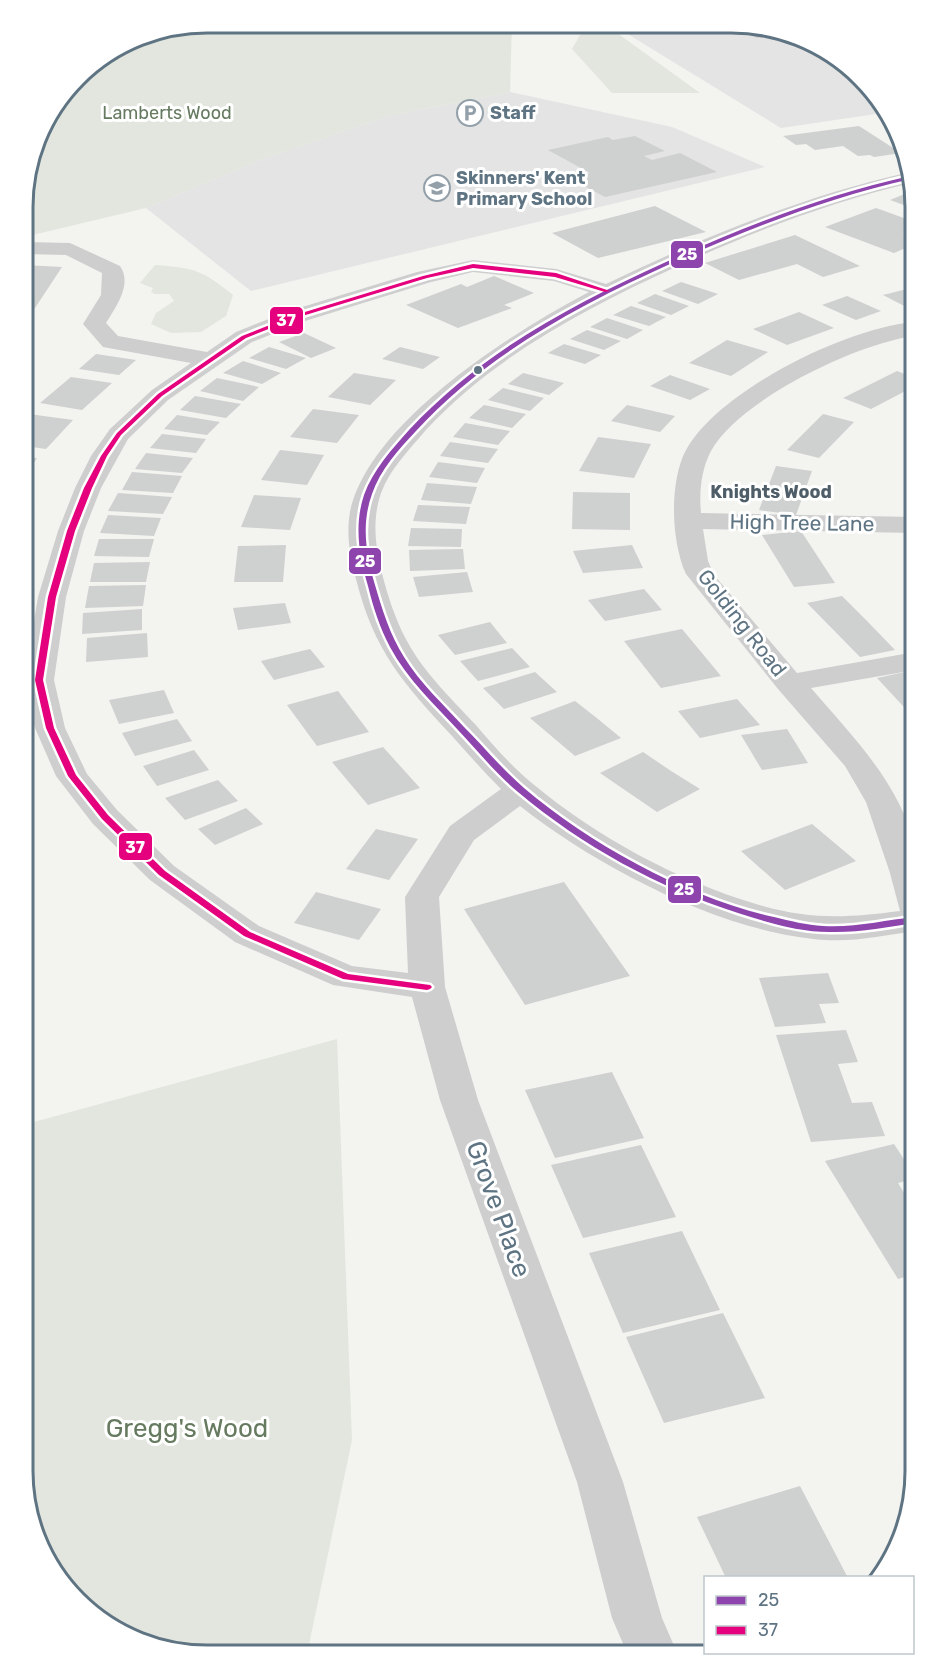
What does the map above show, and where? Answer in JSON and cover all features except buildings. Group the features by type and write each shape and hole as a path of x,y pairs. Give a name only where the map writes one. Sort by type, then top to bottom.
{"street":[{"path":"903,179 852,190 713,243 607,291 537,329 499,354 446,395 415,426 388,459 366,498 360,535 378,610 394,648 423,689 521,790 572,827 624,860 699,897 770,919 824,929 905,921"},
{"path":"33,248 70,249 113,270 112,294 94,324 111,342 209,359"},
{"path":"427,987 346,977 246,934 162,873 105,817 72,776 50,728 39,680 44,634 61,562 88,488 104,456 119,434 159,395 244,337 297,316 425,277 473,266 556,275 607,291"},
{"name":"Golding Road","path":"905,330 887,333 816,361 760,393 725,419 696,454 688,472 686,495 697,570 789,683 858,762 882,802 905,867"},
{"name":"High Tree Lane","path":"688,521 905,525"},
{"path":"789,683 905,663"},
{"name":"Grove Place","path":"521,790 462,832 422,897 427,987 459,1100 600,1482 638,1618 648,1645"}],"shaded area":[{"path":"626,33 753,34 787,42 808,51 846,76 862,92 878,114 781,128"},
{"name":"Skinners' Kent Primary School","path":"510,92 672,127 765,167 251,291 146,208 265,158 392,115"}],"green space":[{"name":"Lamberts Wood","path":"512,33 510,92 392,115 265,158 146,208 33,235 34,185 46,141 56,120 69,101 92,76 130,51 162,39 185,34"},
{"path":"581,33 617,33 700,93 612,93 572,49"},
{"path":"155,265 189,269 205,275 222,287 233,295 226,316 201,332 171,333 151,324 156,313 174,301 169,294 155,294 151,292 153,288 140,283"},
{"name":"Gregg's Wood","path":"337,1039 352,1440 309,1645 185,1644 141,1632 120,1622 92,1602 76,1586 51,1548 36,1505 33,1482 33,1122"}],"transit line":[{"name":"25","path":"903,179 852,192 794,211 681,257 605,292 496,356 432,410 381,469 368,493 363,512 362,533 373,593 393,645 407,668 490,760 547,811 576,831 640,868 674,885 741,911 773,920 823,929 856,928 905,921"},
{"name":"37","path":"427,987 346,977 247,934 162,873 105,817 72,776 50,728 39,680 52,597 71,531 88,488 104,456 119,434 160,395 244,337 297,316 425,277 473,266 556,275 607,291"}],"place":[{"name":"Staff","path":"470,113"},
{"name":"Skinners' Kent Primary School","path":"437,188"}],"district":[{"name":"Knights Wood","path":"771,492"}]}
